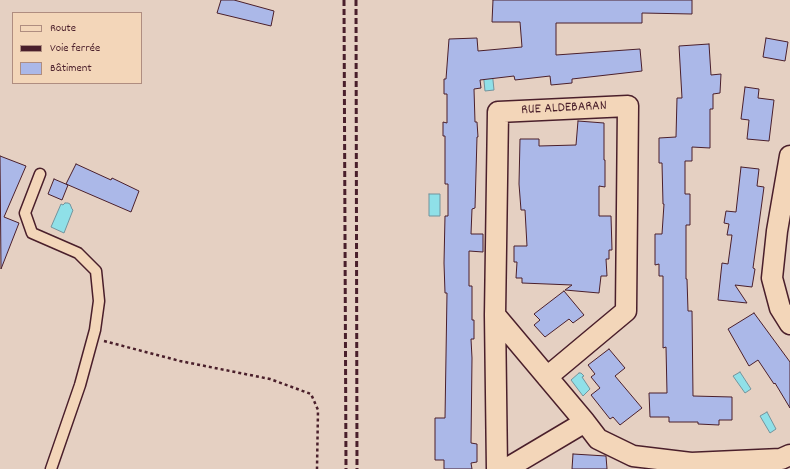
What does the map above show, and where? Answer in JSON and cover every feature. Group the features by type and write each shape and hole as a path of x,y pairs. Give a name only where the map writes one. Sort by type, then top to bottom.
{"street":[{"name":"RUE ALDEBARAN","path":"494,315 498,112 628,106 626,311 547,377"},
{"path":"790,156 777,231 772,278 780,308 790,324"},
{"path":"494,315 598,439 633,456 691,463 781,460 790,455"},
{"path":"494,315 497,469"},
{"path":"506,469 585,422"}],"lane":[{"path":"40,174 25,213 32,233 78,253 96,271 100,301 80,385 51,469"}],"path":[{"path":"92,338 180,362 270,379 311,394 318,410 317,469"}],"water":[{"path":"492,70 494,90 485,91 483,71"},
{"path":"429,194 440,194 440,216 429,216"},
{"path":"65,203 70,204 73,210 64,233 51,227 61,204 63,205"},
{"path":"740,372 751,389 745,393 733,376"},
{"path":"579,373 584,376 582,377 590,389 583,396 571,380"},
{"path":"767,412 776,429 770,433 760,416"}],"building":[{"path":"221,0 234,0 274,11 271,26 217,13"},
{"path":"493,0 692,0 692,14 642,13 642,23 556,23 556,55 640,49 642,71 572,79 572,83 551,85 550,76 515,80 514,76 480,80 481,88 474,89 475,122 477,122 478,137 475,208 472,209 471,234 483,234 483,252 469,251 469,286 472,286 472,320 474,320 474,339 471,339 471,443 477,444 477,462 471,463 472,469 444,469 444,460 435,460 435,418 445,418 447,293 445,293 444,263 445,216 448,216 448,184 445,184 445,136 443,136 443,122 447,123 447,94 444,94 444,79 446,79 449,39 477,38 478,51 522,47 520,22 492,22"},
{"path":"766,38 788,42 785,61 763,57"},
{"path":"709,44 711,75 721,74 720,93 713,94 713,109 710,109 710,148 692,147 692,161 685,161 685,194 690,194 690,225 686,225 686,279 688,311 692,311 693,396 732,397 732,420 719,420 719,425 698,424 698,422 669,422 669,417 650,417 649,393 667,393 666,347 663,348 663,276 659,276 659,264 655,265 655,234 662,234 664,204 662,163 659,163 659,138 676,137 677,98 682,98 679,46"},
{"path":"745,87 759,89 758,98 774,100 769,141 747,139 749,120 741,119"},
{"path":"578,121 604,123 605,187 599,186 599,216 611,216 612,250 609,250 609,259 606,259 607,276 601,276 599,293 565,290 572,285 522,283 522,278 516,278 517,262 514,262 514,246 527,246 525,210 521,210 519,184 520,139 539,139 539,146 576,145"},
{"path":"0,156 26,166 4,217 19,223 1,269"},
{"path":"76,164 111,180 112,178 139,191 131,212 66,184"},
{"path":"741,167 759,169 757,186 764,187 753,268 755,269 752,287 735,285 747,303 718,300 722,263 728,264 732,235 727,235 729,224 724,223 726,211 736,212"},
{"path":"54,179 68,185 62,200 48,194"},
{"path":"564,291 584,315 573,323 569,319 545,337 534,325 540,320 534,314"},
{"path":"754,313 790,362 790,408 775,383 774,384 758,360 749,366 728,329"},
{"path":"609,349 625,368 615,376 642,408 620,425 613,417 610,419 591,395 600,388 591,377 595,374 588,365"},
{"path":"573,454 606,456 607,469 572,469"}],"railway":[{"path":"344,0 346,469"},
{"path":"356,0 357,469"}]}
